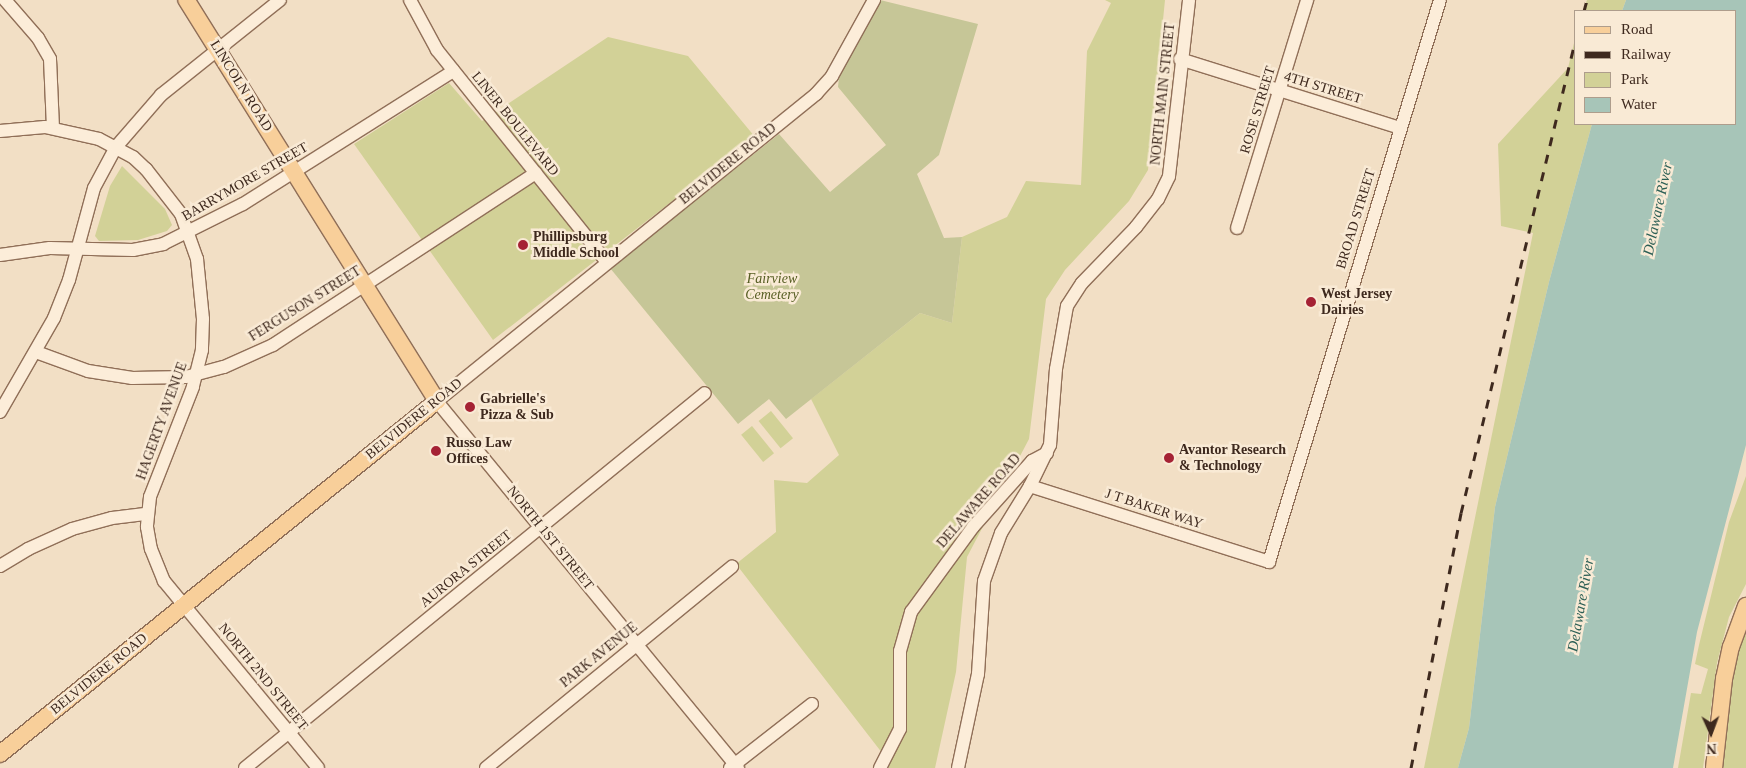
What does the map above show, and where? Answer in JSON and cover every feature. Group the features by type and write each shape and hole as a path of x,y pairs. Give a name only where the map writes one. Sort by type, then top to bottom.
{"main road":[{"name":"LINCOLN ROAD","path":"186,0 295,172"},
{"name":"NORTH 1ST STREET","path":"295,172 437,401"},
{"name":"BELVIDERE ROAD","path":"0,754 437,401"},
{"path":"1714,768 1724,679 1734,639 1746,606"}],"street":[{"path":"0,412 36,352 69,280 94,188 116,147 161,95 280,0"},
{"name":"LINER BOULEVARD","path":"410,0 423,29 453,72 606,261"},
{"name":"BELVIDERE ROAD","path":"437,401 826,83 874,0"},
{"name":"NORTH MAIN STREET","path":"1030,486 1047,453 1067,306 1082,283 1136,227 1164,189 1174,149 1180,59 1189,0"},
{"name":"ROSE STREET","path":"1237,228 1307,0"},
{"name":"BROAD STREET","path":"1269,562 1440,0"},
{"path":"4,3 38,38 50,59 53,128"},
{"name":"4TH STREET","path":"1180,59 1400,128"},
{"name":"BARRYMORE STREET","path":"0,254 50,248 133,250 163,244 295,172 453,72"},
{"name":"HAGERTY AVENUE","path":"0,131 53,128 81,133 116,147 133,157 159,182 181,214 197,258 204,319 196,375 154,486 147,514 148,538 159,570 185,605"},
{"name":"FERGUSON STREET","path":"36,352 88,371 119,377 165,379 196,375 232,364 273,345 536,173"},
{"name":"AURORA STREET","path":"245,768 705,394"},
{"name":"NORTH 1ST STREET","path":"437,401 637,644 734,767"},
{"name":"DELAWARE ROAD","path":"880,768 900,729 900,651 911,612 958,545 1032,461 1047,453"},
{"path":"958,768 974,696 981,601 988,564 1001,533 1030,486"},
{"name":"J T BAKER WAY","path":"1030,486 1269,562"},
{"path":"0,566 28,549 72,529 112,518 147,514"},
{"name":"PARK AVENUE","path":"486,768 732,568"},
{"name":"NORTH 2ND STREET","path":"185,605 318,768"},
{"path":"734,767 812,704"}],"green space":[{"name":"Fairview Cemetery","path":"880,0 978,24 939,155 917,174 944,238 962,237 952,323 920,313 786,419 769,399 738,424 610,268 779,134 830,192 886,145 838,87 839,77"},
{"path":"1105,0 1165,0 1148,170 1129,201 1065,270 1046,299 1029,439 967,557 956,672 935,768 879,768 886,758 736,564 776,532 774,480 807,483 839,455 811,399 920,313 952,323 962,237 1007,217 1026,181 1081,185 1087,51 1111,3"},
{"path":"1587,0 1626,0 1622,10 1583,10"},
{"name":"Phillipsburg Middle School","path":"608,37 688,56 755,137 493,340 354,144 449,83 482,121"},
{"path":"1574,43 1574,125 1592,125 1549,282 1495,507 1469,728 1458,768 1424,768 1533,233 1501,226 1498,144 1568,68"},
{"path":"122,166 165,209 172,225 167,231 138,240 99,241 95,236 110,186"},
{"path":"771,411 793,438 781,448 759,421"},
{"path":"752,426 774,453 763,462 741,435"},
{"path":"1746,476 1746,584 1729,617 1717,663 1703,768 1678,768 1691,693 1701,694 1708,669 1695,664 1699,645 1729,522"},
{"path":"1746,625 1746,768 1722,768 1726,690"}],"water":[{"name":"Delaware River","path":"1626,0 1746,0 1746,445 1697,632 1673,768 1458,768 1469,728 1495,507 1549,282 1592,125 1736,125 1736,10 1622,10"}],"railway":[{"path":"1584,10 1587,0"},
{"path":"1411,768 1461,513 1574,46"}],"place":[{"name":"Phillipsburg Middle School","path":"523,245"},
{"name":"West Jersey Dairies","path":"1311,302"},
{"name":"Gabrielle's Pizza & Sub","path":"470,407"},
{"name":"Russo Law Offices","path":"436,451"},
{"name":"Avantor Research & Technology","path":"1169,458"}]}
